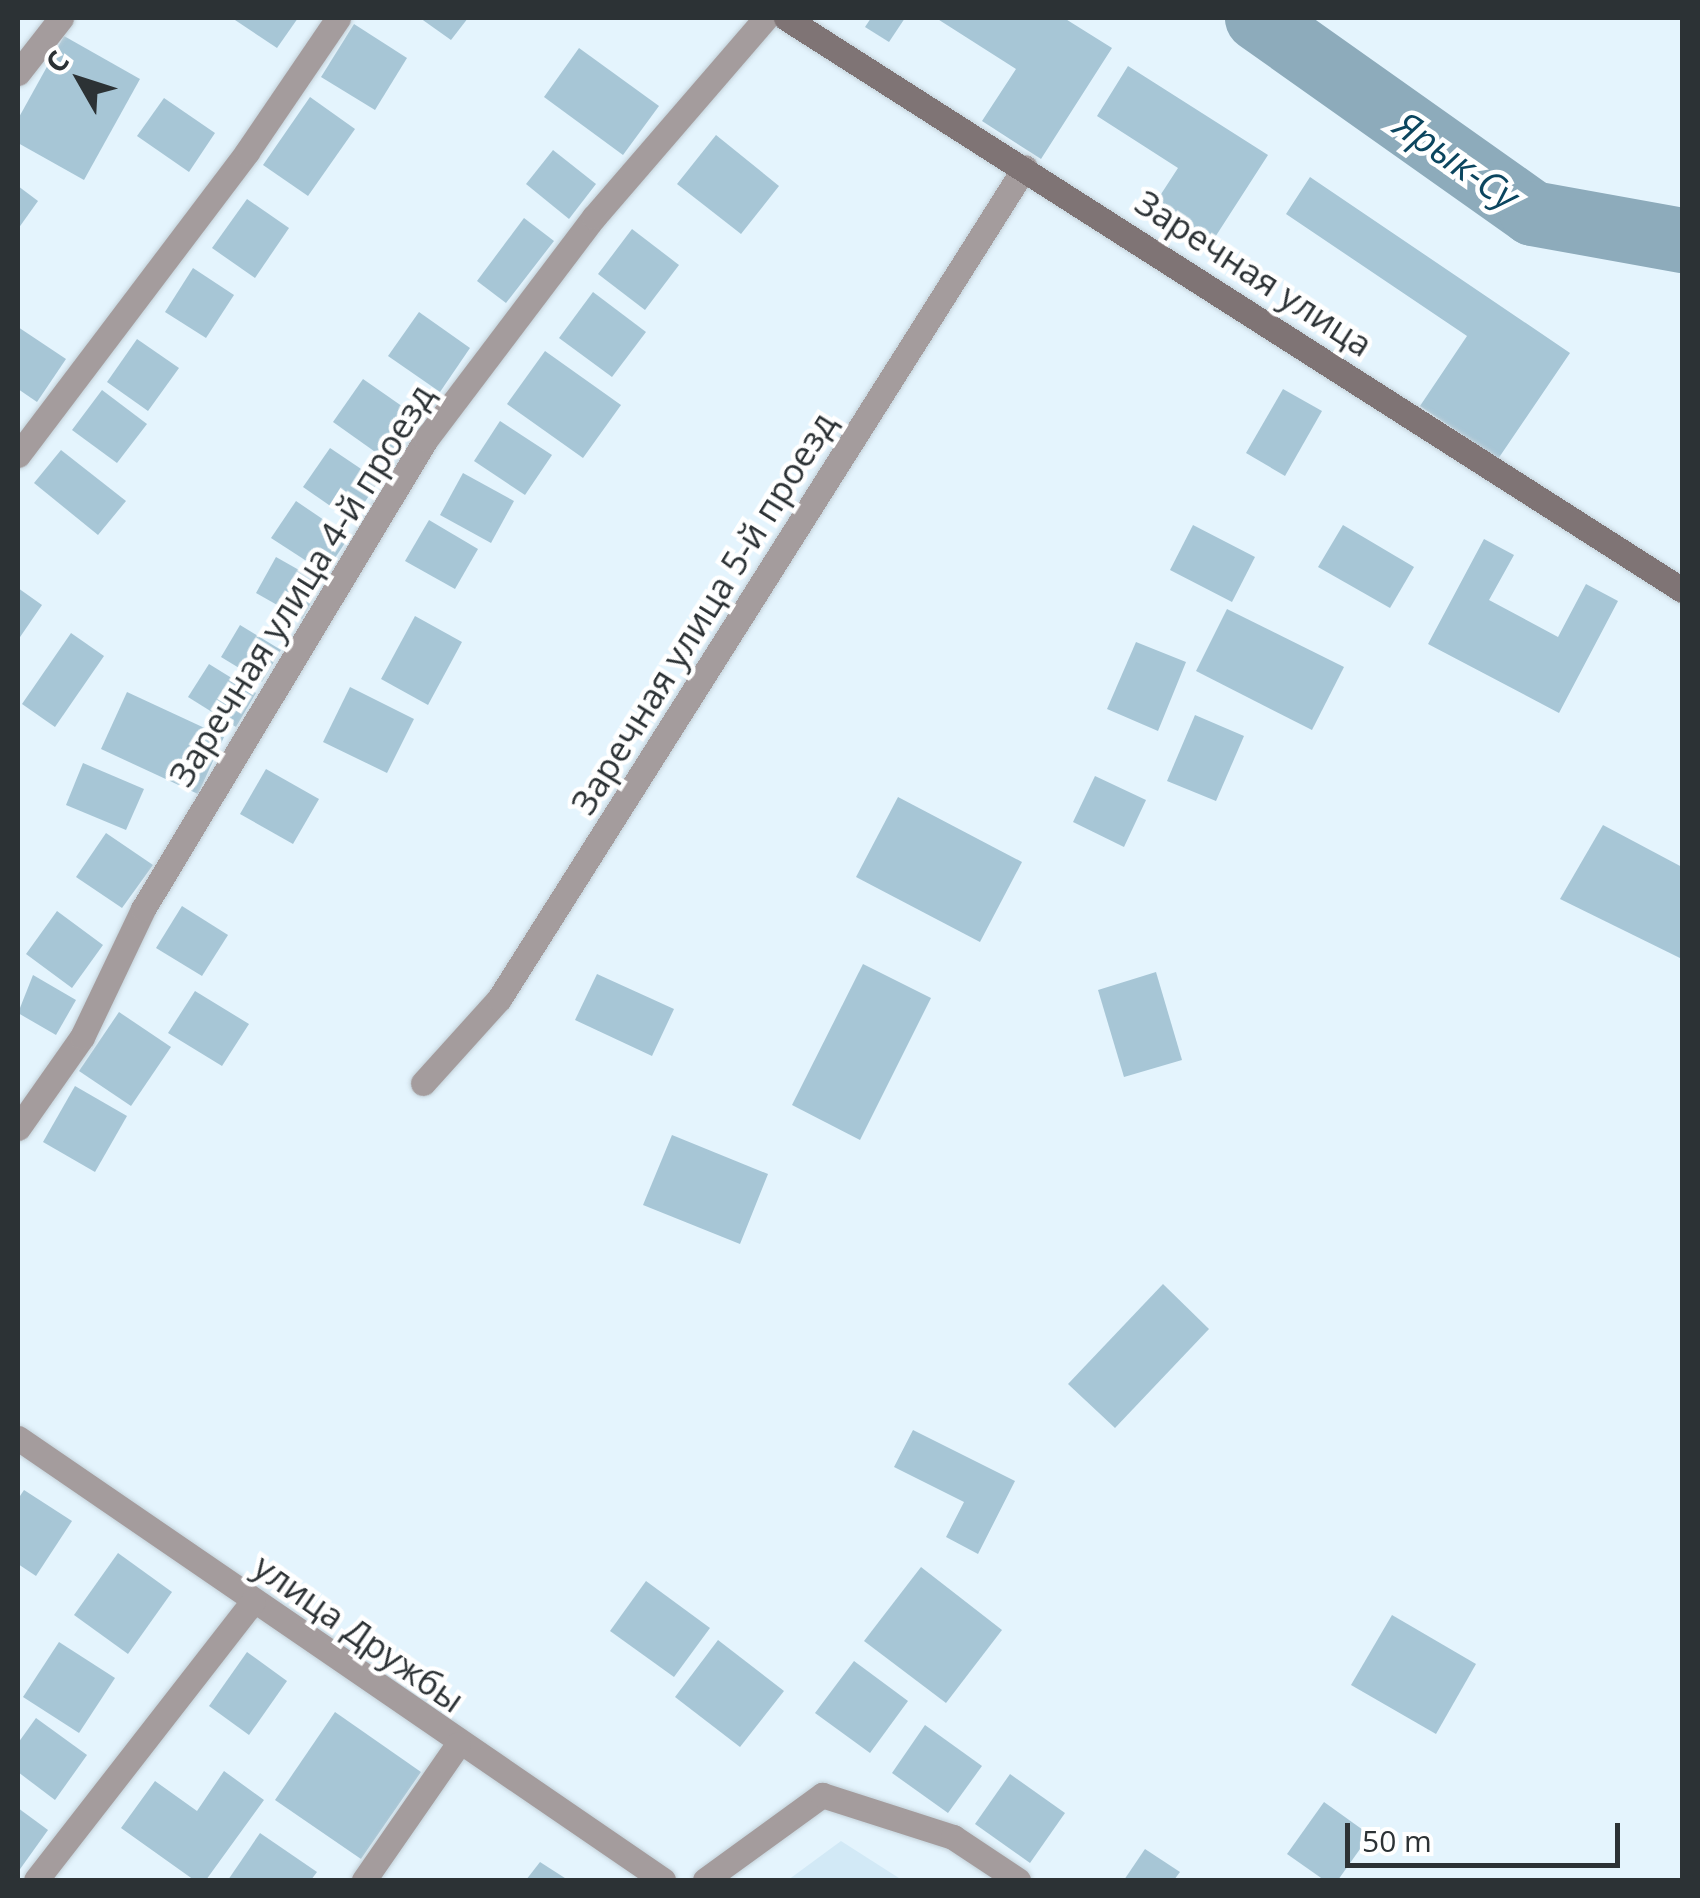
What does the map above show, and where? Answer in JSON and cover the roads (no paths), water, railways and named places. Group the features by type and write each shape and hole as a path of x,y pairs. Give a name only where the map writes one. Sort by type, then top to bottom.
{"main road":[{"name":"Заречная улица","path":"786,18 1026,167 1682,590"}],"street":[{"path":"18,73 61,18"},
{"path":"18,456 247,152 338,18"},
{"name":"Заречная улица 4-й проезд","path":"18,1128 82,1037 143,909 426,439 594,217 766,18"},
{"name":"Заречная улица 5-й проезд","path":"423,1083 499,1000 1026,167"},
{"name":"улица Дружбы","path":"18,1438 458,1744 663,1880"},
{"path":"36,1880 252,1601"},
{"path":"364,1880 458,1744"},
{"path":"705,1880 822,1795 953,1837 1018,1880"}],"waterway":[{"name":"Ярык-Су","path":"1257,18 1532,213 1682,240"}]}
